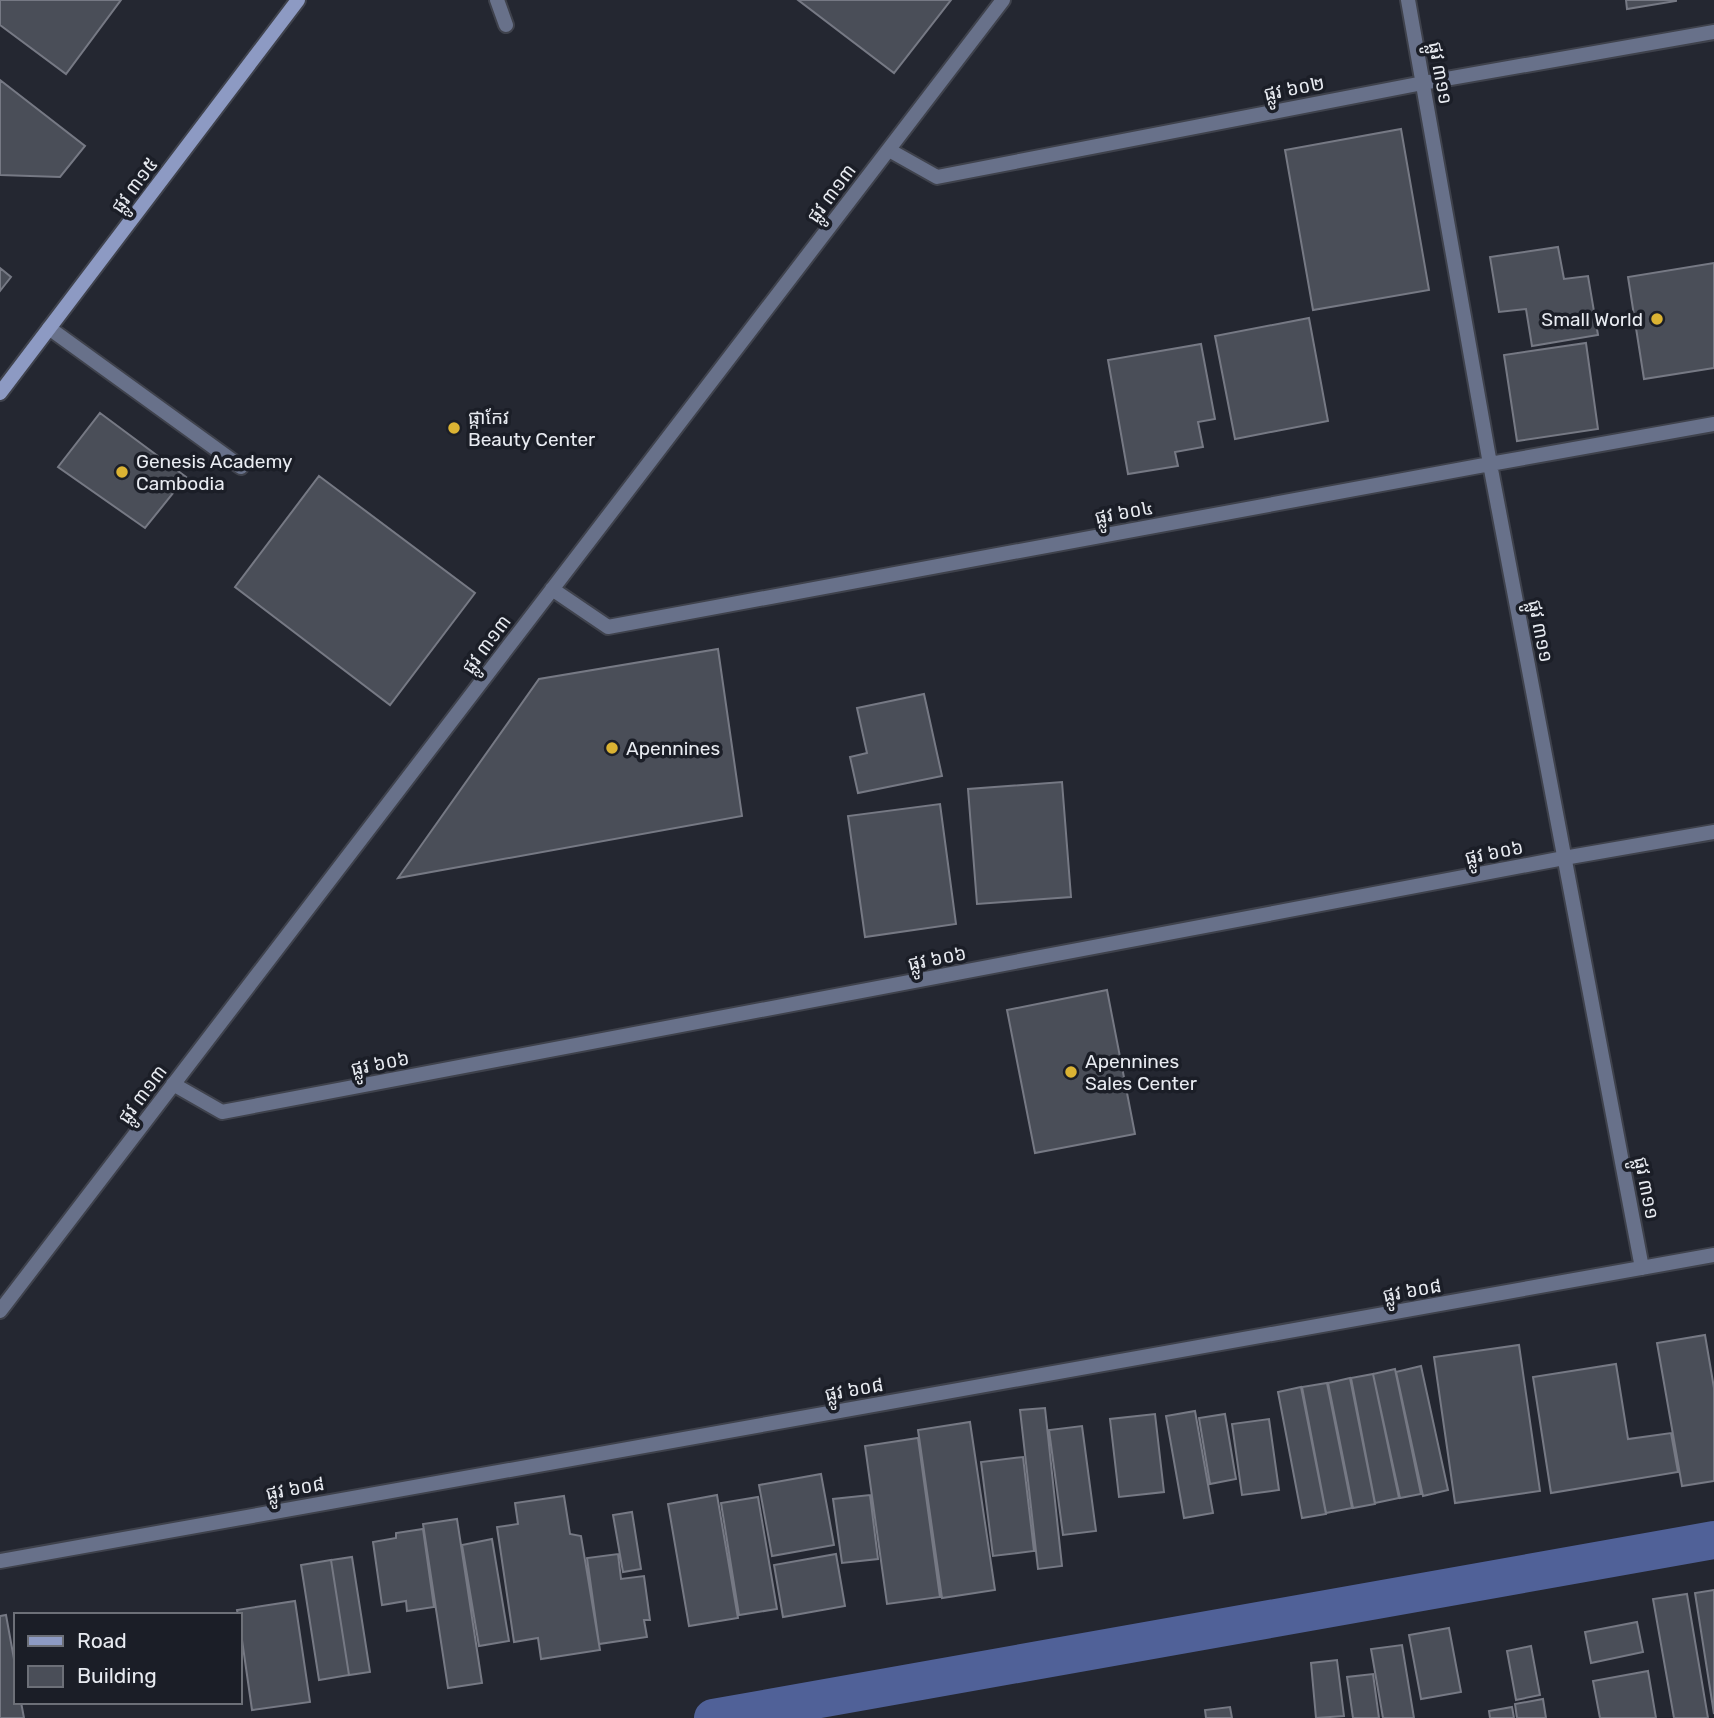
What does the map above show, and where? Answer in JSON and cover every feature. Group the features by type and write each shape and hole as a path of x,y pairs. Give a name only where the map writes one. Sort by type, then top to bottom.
{"street":[{"name":"ផ្លូវ ៣១៥","path":"0,393 298,0"},
{"path":"497,0 506,25"},
{"name":"ផ្លូវ ៣១៣","path":"0,1311 1003,0"},
{"name":"ផ្លូវ ៣១១","path":"1408,0 1490,464 1642,1268"},
{"name":"ផ្លូវ ៦០២","path":"889,150 937,177 1423,83 1714,32"},
{"path":"49,328 241,467"},
{"name":"ផ្លូវ ៦០៤","path":"552,589 608,627 1714,424"},
{"name":"ផ្លូវ ៦០៦","path":"173,1084 222,1112 1564,858 1714,832"},
{"name":"ផ្លូវ ៦០៨","path":"0,1561 1714,1255"}],"building":[{"path":"0,0 121,0 66,74 0,25"},
{"path":"798,0 951,0 894,73"},
{"path":"1626,0 1676,0 1676,1 1627,9"},
{"path":"0,80 85,146 60,177 0,175"},
{"path":"1401,129 1429,290 1313,310 1285,150"},
{"path":"1558,247 1564,279 1588,276 1598,335 1532,346 1526,309 1499,312 1490,257"},
{"path":"1714,263 1714,368 1644,379 1628,277"},
{"path":"0,268 11,277 0,291"},
{"path":"1309,318 1328,421 1235,439 1215,336"},
{"path":"1586,343 1598,429 1517,441 1504,355"},
{"path":"1201,344 1215,419 1198,422 1203,447 1175,452 1178,466 1128,474 1108,360"},
{"name":"Genesis Academy Cambodia","path":"100,413 186,477 145,528 58,467"},
{"path":"319,476 475,593 390,705 235,587"},
{"name":"Apennines","path":"718,649 742,816 398,878 539,679"},
{"path":"924,694 942,776 858,793 850,757 867,753 857,708"},
{"path":"1062,782 1071,897 977,904 968,789"},
{"path":"940,804 956,924 865,937 848,816"},
{"name":"Apennines Sales Center","path":"1107,990 1135,1134 1035,1153 1007,1010"},
{"path":"1705,1335 1714,1388 1714,1481 1682,1486 1657,1343"},
{"path":"1519,1345 1540,1491 1455,1503 1434,1357"},
{"path":"1616,1364 1628,1439 1671,1433 1678,1472 1551,1493 1533,1377"},
{"path":"1421,1366 1448,1490 1423,1496 1396,1372"},
{"path":"1395,1369 1421,1494 1400,1498 1373,1374"},
{"path":"1373,1374 1399,1498 1375,1503 1351,1378"},
{"path":"1350,1378 1375,1504 1353,1508 1328,1383"},
{"path":"1327,1383 1352,1508 1326,1513 1302,1387"},
{"path":"1301,1387 1326,1514 1302,1518 1278,1392"},
{"path":"1045,1408 1062,1566 1038,1569 1020,1410"},
{"path":"1195,1411 1213,1513 1184,1518 1166,1416"},
{"path":"1155,1414 1164,1492 1119,1497 1110,1419"},
{"path":"1225,1414 1236,1479 1210,1484 1199,1418"},
{"path":"1269,1419 1279,1490 1242,1495 1232,1424"},
{"path":"970,1422 995,1590 942,1598 918,1430"},
{"path":"1082,1426 1096,1531 1063,1535 1049,1430"},
{"path":"918,1438 940,1597 887,1604 865,1446"},
{"path":"1023,1457 1034,1551 993,1556 981,1462"},
{"path":"821,1474 834,1545 772,1556 759,1485"},
{"path":"717,1495 738,1618 689,1626 668,1504"},
{"path":"870,1495 878,1559 842,1563 833,1499"},
{"path":"564,1496 570,1534 581,1536 600,1650 541,1659 538,1638 514,1642 497,1527 518,1524 515,1503"},
{"path":"758,1497 777,1609 739,1615 721,1503"},
{"path":"632,1512 641,1569 623,1572 613,1515"},
{"path":"457,1519 482,1683 448,1688 423,1524"},
{"path":"423,1529 434,1607 407,1611 406,1601 382,1605 373,1542 396,1538 396,1533"},
{"path":"492,1539 509,1641 479,1646 462,1545"},
{"path":"618,1554 621,1579 644,1576 650,1620 644,1620 647,1637 599,1644 587,1558"},
{"path":"836,1554 845,1606 783,1617 774,1565"},
{"path":"352,1557 370,1672 349,1675 331,1560"},
{"path":"331,1560 349,1675 319,1680 301,1565"},
{"path":"1714,1590 1714,1714 1695,1593"},
{"path":"1687,1594 1708,1718 1674,1718 1653,1599"},
{"path":"295,1601 310,1702 252,1710 242,1640 242,1613 238,1613 237,1610"},
{"path":"6,1615 14,1659 14,1704 21,1704 24,1718 0,1718 0,1616"},
{"path":"1637,1622 1643,1652 1591,1663 1585,1632"},
{"path":"1449,1628 1461,1692 1421,1699 1409,1635"},
{"path":"1402,1645 1414,1718 1383,1718 1371,1649"},
{"path":"1531,1646 1540,1695 1516,1700 1507,1651"},
{"path":"1337,1660 1344,1716 1316,1718 1311,1663"},
{"path":"1648,1671 1656,1718 1600,1718 1593,1681"},
{"path":"1373,1674 1379,1718 1353,1718 1347,1677"},
{"path":"1543,1699 1546,1718 1517,1718 1515,1704"},
{"path":"1230,1707 1232,1718 1206,1718 1205,1710"},
{"path":"1512,1707 1514,1718 1490,1718 1489,1711"}],"waterway":[{"path":"713,1718 1714,1540"}],"place":[{"name":"Small World","path":"1657,319"},
{"name":"ផ្កាកែវ Beauty Center","path":"454,428"},
{"name":"Genesis Academy Cambodia","path":"122,472"},
{"name":"Apennines","path":"612,748"},
{"name":"Apennines Sales Center","path":"1071,1072"}]}
